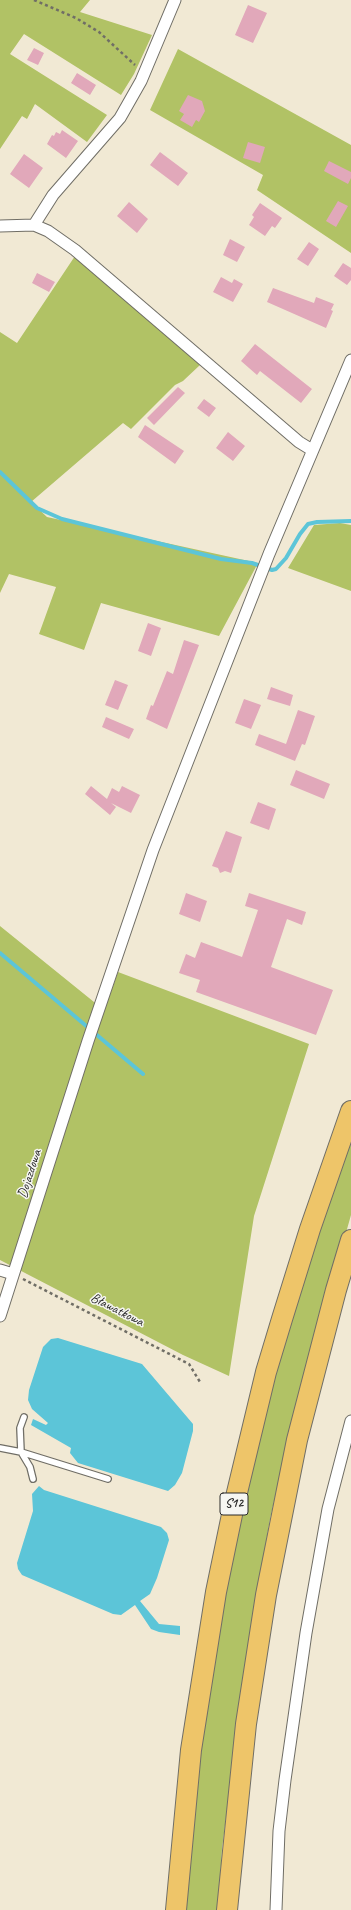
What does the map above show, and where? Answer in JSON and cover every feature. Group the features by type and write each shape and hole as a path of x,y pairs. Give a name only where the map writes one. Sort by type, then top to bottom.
{"highway":[{"name":"S12","path":"176,1910 191,1750 215,1599 234,1505 265,1379 282,1319 310,1228 351,1112"},
{"path":"227,1910 246,1724 271,1566 289,1477 309,1391 351,1240"}],"street":[{"path":"34,225 53,194 120,118 144,73 175,0"},
{"path":"0,226 34,225 48,231 75,250 299,442 312,450"},
{"name":"Dojazdowa","path":"0,1316 88,1042 153,850 259,581 312,450 351,360"},
{"path":"0,1270 13,1274"},
{"path":"276,1910 280,1832 290,1742 321,1540 347,1448 351,1421"}],"lane":[{"path":"24,1417 20,1428 21,1452 30,1467 33,1479"},
{"path":"0,1448 21,1452 108,1479"}],"path":[{"path":"34,0 76,18 98,32 144,73"},
{"name":"Bławatkowa","path":"13,1274 189,1364 200,1382"}],"green space":[{"path":"0,0 90,0 80,12 152,35 134,74 121,95 24,34 10,54 107,115 87,142 35,104 27,119 22,116 0,149"},
{"path":"178,49 351,145 351,253 257,190 263,175 150,110"},
{"path":"75,256 200,365 183,381 175,385 131,429 123,423 31,502 47,517 258,563 219,636 101,603 84,650 39,634 56,587 9,574 0,593 0,332 17,343"},
{"path":"340,523 351,525 351,591 288,568 314,525"},
{"path":"0,926 94,1002 105,1009 118,972 309,1044 254,1216 229,1376 183,1355 0,1260"},
{"path":"351,1137 351,1215 288,1438 270,1519 253,1615 222,1849 218,1910 185,1910 190,1847 204,1728 223,1607 244,1502 260,1432 292,1315"}],"water":[{"path":"58,1338 142,1364 193,1424 193,1431 182,1473 175,1485 168,1491 78,1463 70,1453 71,1448 31,1425 33,1419 46,1425 48,1423 32,1409 28,1400 29,1390 43,1347 51,1339"},
{"path":"39,1486 44,1490 161,1527 167,1533 169,1540 157,1578 150,1594 140,1601 159,1624 180,1626 180,1635 159,1632 151,1629 135,1605 121,1615 113,1614 22,1575 18,1569 17,1563 33,1511 32,1494"}],"building":[{"path":"248,5 267,13 253,43 235,35"},
{"path":"34,48 44,53 38,65 27,60"},
{"path":"77,73 96,85 90,95 71,83"},
{"path":"188,95 202,101 205,111 199,122 196,120 192,127 180,120 184,114 179,111"},
{"path":"62,130 78,141 66,158 47,144 52,135 54,136 56,132 60,134"},
{"path":"248,142 265,147 260,163 243,158"},
{"path":"160,152 188,173 178,186 150,165"},
{"path":"24,154 43,168 29,188 10,174"},
{"path":"329,161 351,172 351,178 348,184 324,171"},
{"path":"338,201 348,206 336,227 326,221"},
{"path":"129,202 148,219 137,233 117,216"},
{"path":"260,203 282,218 275,228 272,226 265,236 249,225 254,217 252,215"},
{"path":"230,239 245,247 237,262 223,255"},
{"path":"309,242 319,249 308,266 297,259"},
{"path":"343,263 351,268 351,280 347,285 334,276"},
{"path":"37,273 55,282 49,292 32,283"},
{"path":"221,277 232,283 234,279 243,284 233,302 213,292"},
{"path":"273,288 314,303 316,297 334,304 331,310 333,311 326,328 267,302"},
{"path":"255,344 312,389 301,403 260,371 257,375 241,361"},
{"path":"178,387 185,393 154,425 147,418"},
{"path":"204,399 216,408 209,417 197,408"},
{"path":"145,425 184,451 175,464 138,437"},
{"path":"228,432 245,446 233,461 216,448"},
{"path":"148,623 161,628 151,656 138,651"},
{"path":"184,640 199,645 167,729 146,719 151,705 153,706 167,671 173,674"},
{"path":"115,680 128,685 118,710 105,705"},
{"path":"271,687 293,695 290,706 267,699"},
{"path":"244,699 261,705 251,729 235,723"},
{"path":"298,710 315,716 305,745 302,744 295,761 255,745 259,734 286,744"},
{"path":"106,717 134,729 129,739 102,727"},
{"path":"296,770 330,784 324,799 290,785"},
{"path":"91,786 107,799 112,788 119,792 122,786 140,795 131,813 111,803 116,807 110,815 85,794"},
{"path":"258,802 276,809 269,830 250,823"},
{"path":"226,831 242,837 231,873 225,871 220,873 218,868 212,866"},
{"path":"186,893 207,901 200,922 179,914"},
{"path":"249,893 306,912 302,925 287,919 271,967 333,990 316,1035 196,992 200,980 179,973 186,954 195,958 201,942 242,957 258,910 245,906"}],"waterway":[{"path":"0,472 37,508 62,519 221,559 252,563 272,570 276,569 286,558 300,534 308,524 317,522 351,521"},
{"path":"0,953 143,1074"}]}
